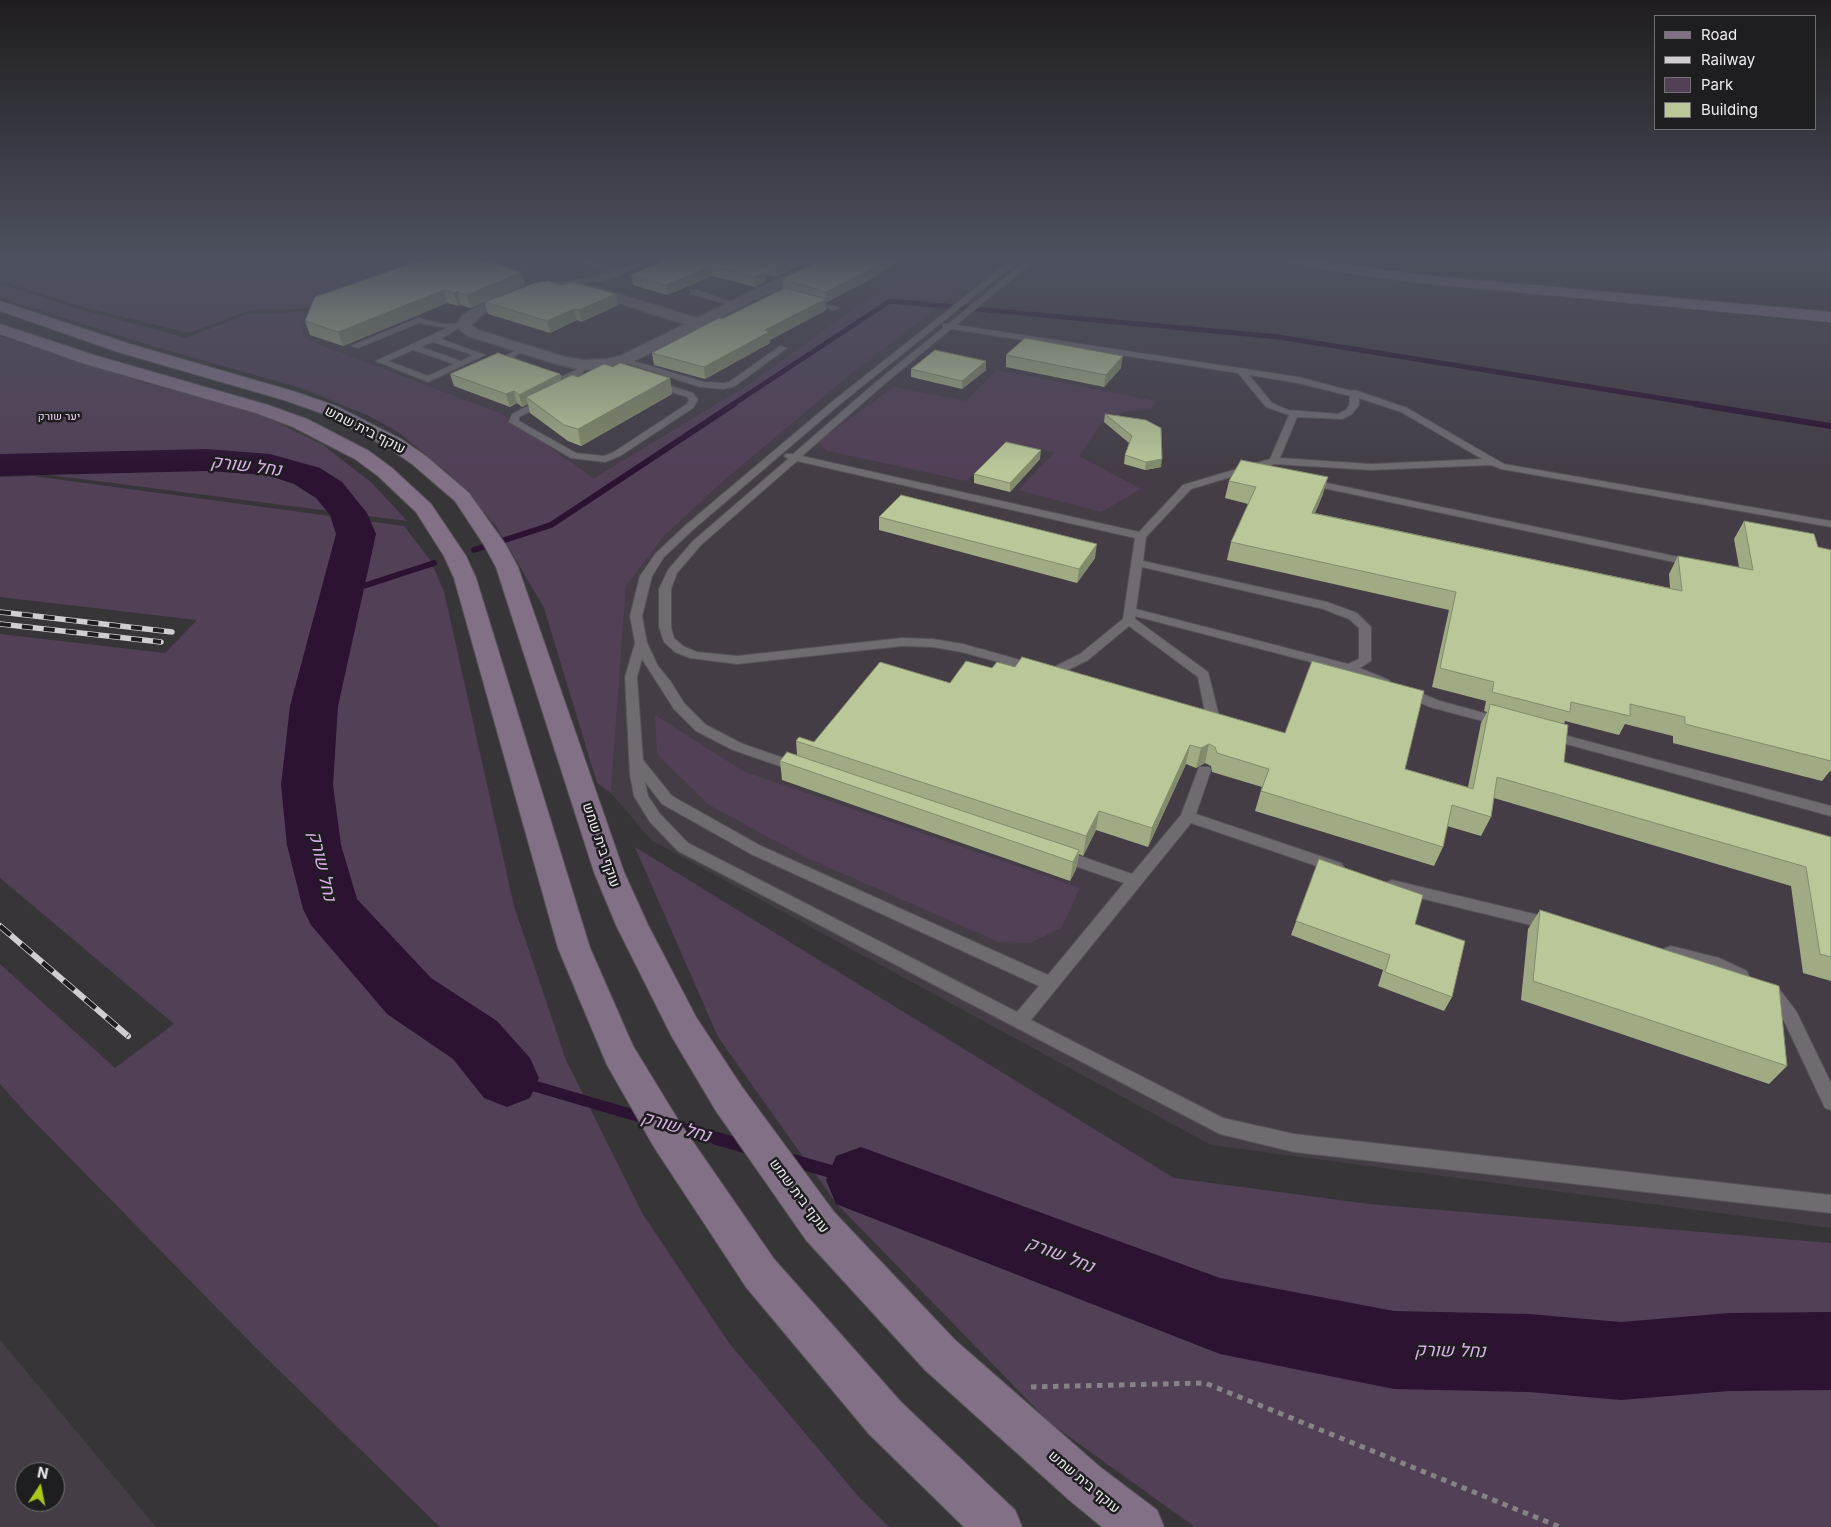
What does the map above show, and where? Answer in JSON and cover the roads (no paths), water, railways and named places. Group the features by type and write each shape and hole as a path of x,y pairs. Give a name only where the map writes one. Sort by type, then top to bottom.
{"main road":[{"name":"עוקף בית שמש","path":"66,328 124,348 290,396 330,410 394,442 443,479 462,497 478,519 507,567 609,872 632,925 684,1027 729,1099 820,1226 940,1355 1084,1484 1140,1527"},
{"name":"עוקף בית שמש","path":"0,329 91,360 262,408 300,423 362,455 385,472 424,508 451,550 465,578 574,948 619,1054 667,1134 760,1273 885,1418 998,1527"}],"street":[{"path":"464,328 472,333 562,361 583,365 615,365 688,328"}],"lane":[{"path":"355,346 398,328"},
{"path":"433,339 481,355 428,379 380,361 455,328"},
{"path":"804,770 738,747 701,728 679,706 667,686 652,667 641,642 636,616 646,576 660,555 691,526 836,403 931,328"},
{"path":"948,328 879,384 697,543 672,572 665,589 665,627 668,639 679,648 694,655 737,660 902,642 933,643 963,648 1070,679"},
{"path":"958,328 1298,380 1355,393 1388,403 1404,410 1501,466 1831,524"},
{"path":"412,347 461,364"},
{"path":"615,365 690,395 694,400 690,406 617,454 604,459 574,456 514,422 515,416 615,365 703,385 724,386 732,384 782,348"},
{"path":"524,349 504,358 528,366"},
{"path":"546,373 563,380 579,372 583,365"},
{"path":"1241,371 1251,386 1269,405 1294,414 1339,417 1349,412 1354,405 1355,393"},
{"path":"1274,461 1294,414"},
{"path":"779,453 1141,536"},
{"path":"1052,673 1084,657 1129,616 1141,536 1187,487 1274,461 1371,467 1492,462"},
{"path":"1246,470 1265,474"},
{"path":"1294,480 1699,565"},
{"path":"1137,563 1327,606 1353,616 1365,627 1365,661 1349,668"},
{"path":"1129,616 1349,668 1434,704 1510,724"},
{"path":"1129,616 1204,675 1215,728"},
{"path":"641,642 630,677 636,761 641,796 655,818 683,847 1220,1126 1294,1143 1831,1204"},
{"path":"1197,722 1215,728"},
{"path":"1538,732 1831,811"},
{"path":"636,761 667,800 756,850 1051,984"},
{"path":"1019,1022 1188,817 1204,770"},
{"path":"1188,817 1346,871"},
{"path":"1050,852 1136,881"},
{"path":"1374,880 1392,887 1563,927"},
{"path":"1657,949 1712,963 1770,988 1790,1016 1831,1102"}],"waterway":[{"path":"732,405 849,328"},
{"path":"1185,328 1279,337 1703,405"},
{"path":"474,550 551,525 734,404"},
{"path":"1695,404 1831,426"},
{"name":"נחל שורק","path":"0,465 207,460 270,465 307,476 329,490 348,513 356,534 314,706 307,785 314,845 331,909 409,996 475,1040 507,1078"},
{"path":"342,593 434,563"},
{"name":"נחל שורק","path":"507,1078 647,1119"},
{"name":"נחל שורק","path":"674,1126 719,1139"},
{"name":"נחל שורק","path":"715,1138 750,1148"},
{"name":"נחל שורק","path":"787,1159 861,1180"},
{"name":"נחל שורק","path":"861,1180 1220,1316 1394,1350 1529,1353 1621,1361 1729,1352 1831,1351"}],"railway":[{"path":"0,612 172,632"},
{"path":"0,624 161,642"},
{"path":"0,926 128,1036"}],"park label":[{"name":"יער שורק","path":"59,417"}]}
